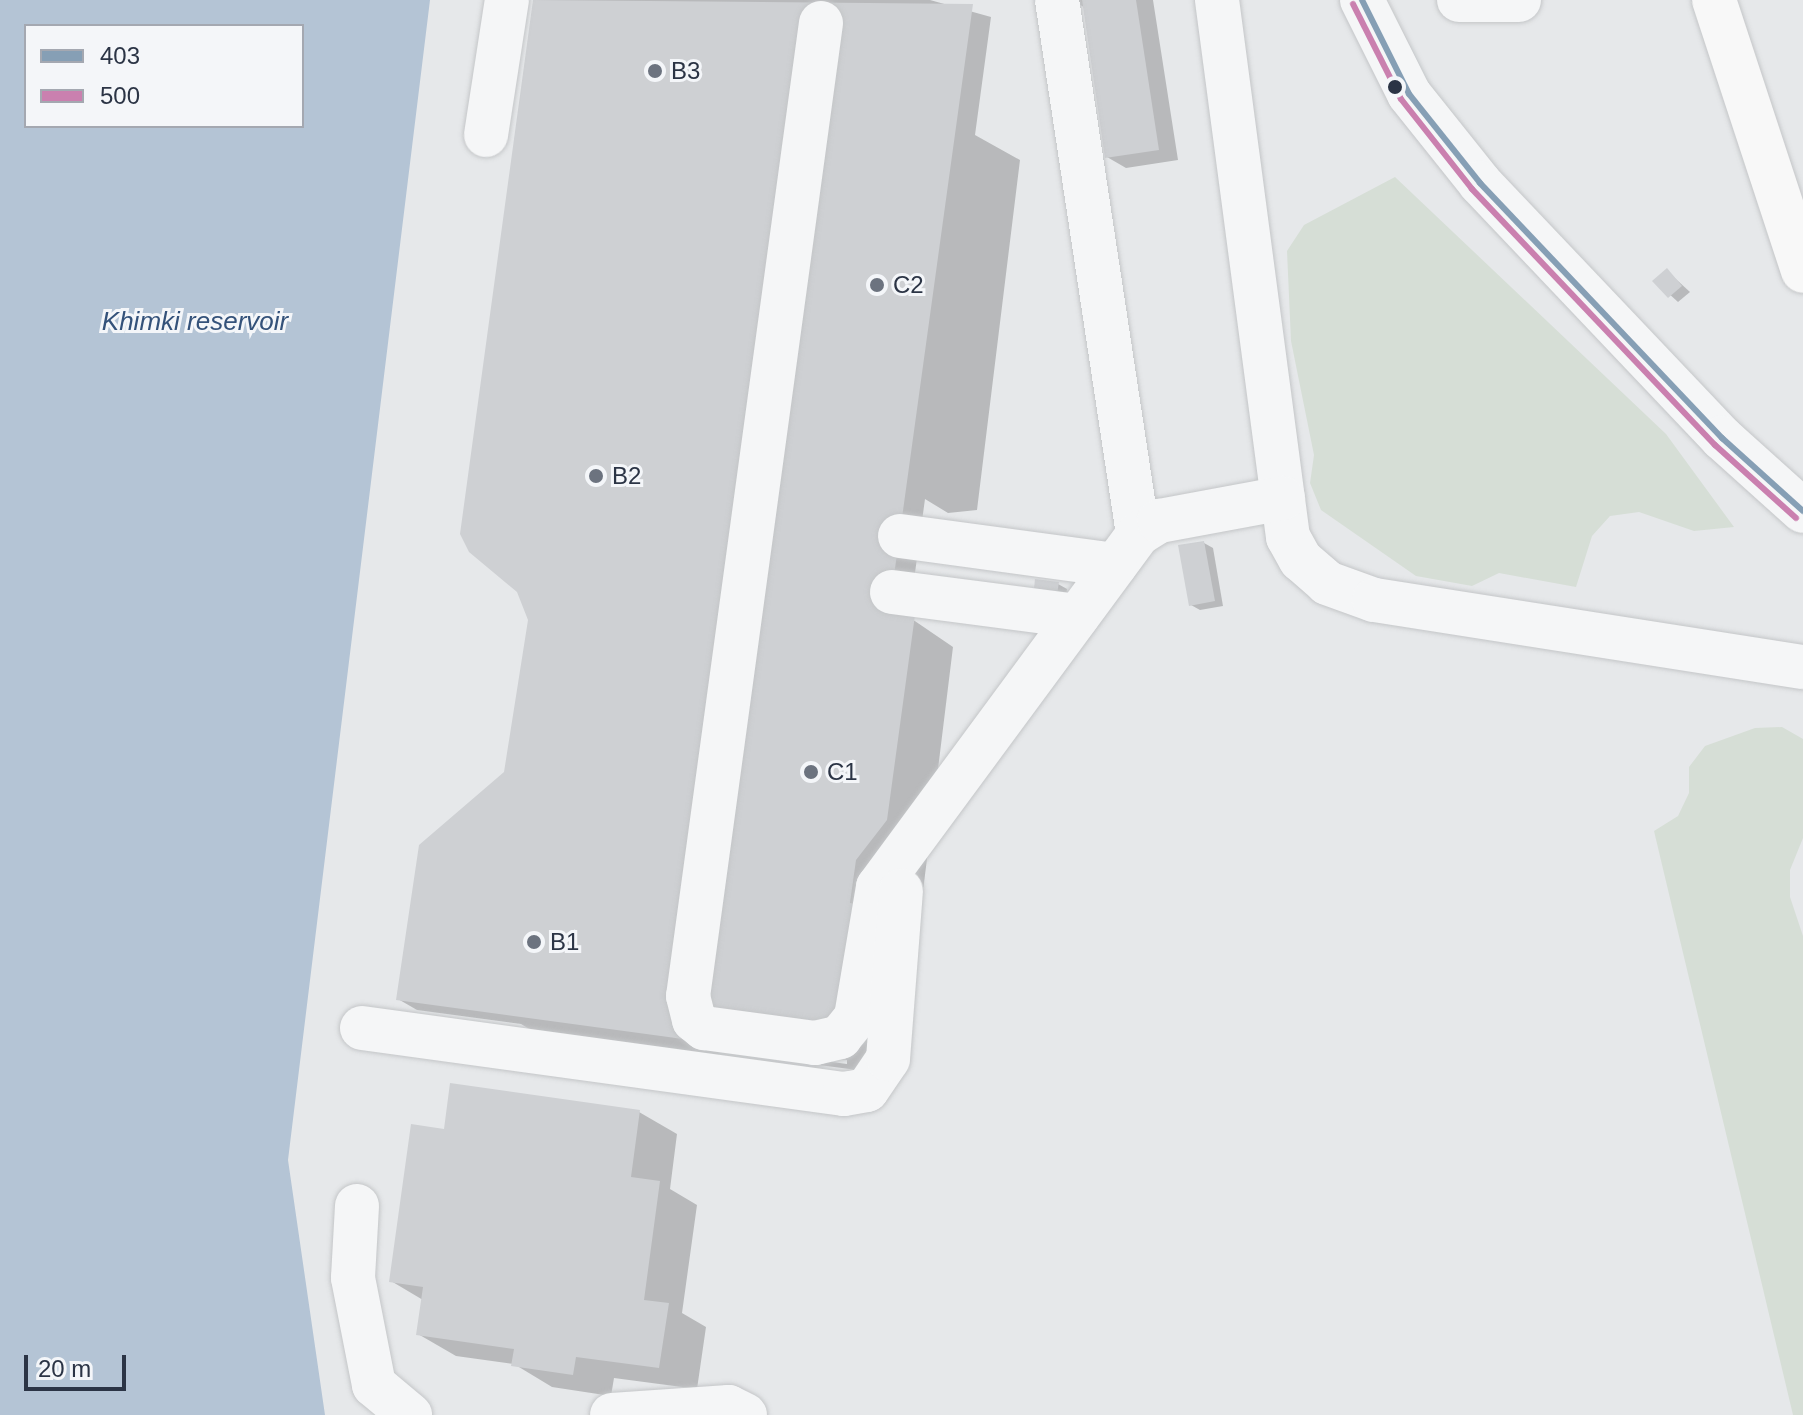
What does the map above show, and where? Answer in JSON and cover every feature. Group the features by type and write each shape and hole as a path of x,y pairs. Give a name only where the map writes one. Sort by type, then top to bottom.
{"main road":[{"path":"1714,0 1803,271"}],"street":[{"path":"486,135 507,0"},
{"path":"1057,0 1127,550"},
{"path":"1217,0 1288,537 1301,560 1327,583 1374,600 1803,667"},
{"path":"1362,0 1409,94 1480,183 1722,438 1803,511"},
{"path":"1459,0 1519,0"},
{"path":"821,23 690,981 694,1020 704,1028 815,1043 840,1037 856,1017 874,899 904,851 1127,550 1159,521 1283,498"},
{"path":"900,536 1127,550"},
{"path":"892,592 1077,616"},
{"path":"362,1028 844,1094 867,1090 888,1059 904,851"},
{"path":"357,1206 353,1278 374,1385 410,1415"},
{"path":"612,1415 729,1407 745,1415"}],"shaded area":[{"path":"1395,177 1666,434 1734,527 1694,531 1639,512 1610,516 1592,536 1576,587 1499,573 1472,586 1416,576 1321,510 1310,483 1314,455 1291,341 1287,251 1304,225"},
{"path":"1782,727 1803,739 1803,838 1790,870 1790,897 1803,936 1803,1415 1793,1415 1654,831 1678,816 1689,793 1689,767 1705,746 1755,728"}],"water":[{"name":"Khimki reservoir","path":"0,0 430,0 288,1160 325,1415 0,1415"}],"building":[{"path":"533,0 973,4 889,612 915,615 887,820 856,860 850,903 889,909 873,1025 865,1043 837,1060 396,1000 419,845 504,772 528,620 517,592 469,552 460,534"},
{"path":"1082,0 1136,0 1159,150 1105,158"},
{"path":"1667,268 1682,286 1668,298 1652,281"},
{"path":"1204,541 1215,601 1189,606 1178,545"},
{"path":"1035,579 1059,582 1056,601 1033,598"},
{"path":"450,1083 640,1110 631,1177 660,1181 644,1300 669,1303 659,1368 576,1357 573,1375 511,1366 514,1349 416,1335 423,1287 389,1282 411,1124 444,1129"}],"transit line":[{"name":"403","path":"1362,0 1409,94 1480,183 1722,438 1803,511"},
{"name":"500","path":"1353,4 1401,99 1472,189 1715,445 1796,518"}],"place":[{"name":"B3","path":"655,71"},
{"name":"C2","path":"877,285"},
{"name":"B2","path":"596,476"},
{"name":"C1","path":"811,772"},
{"name":"B1","path":"534,942"}]}
